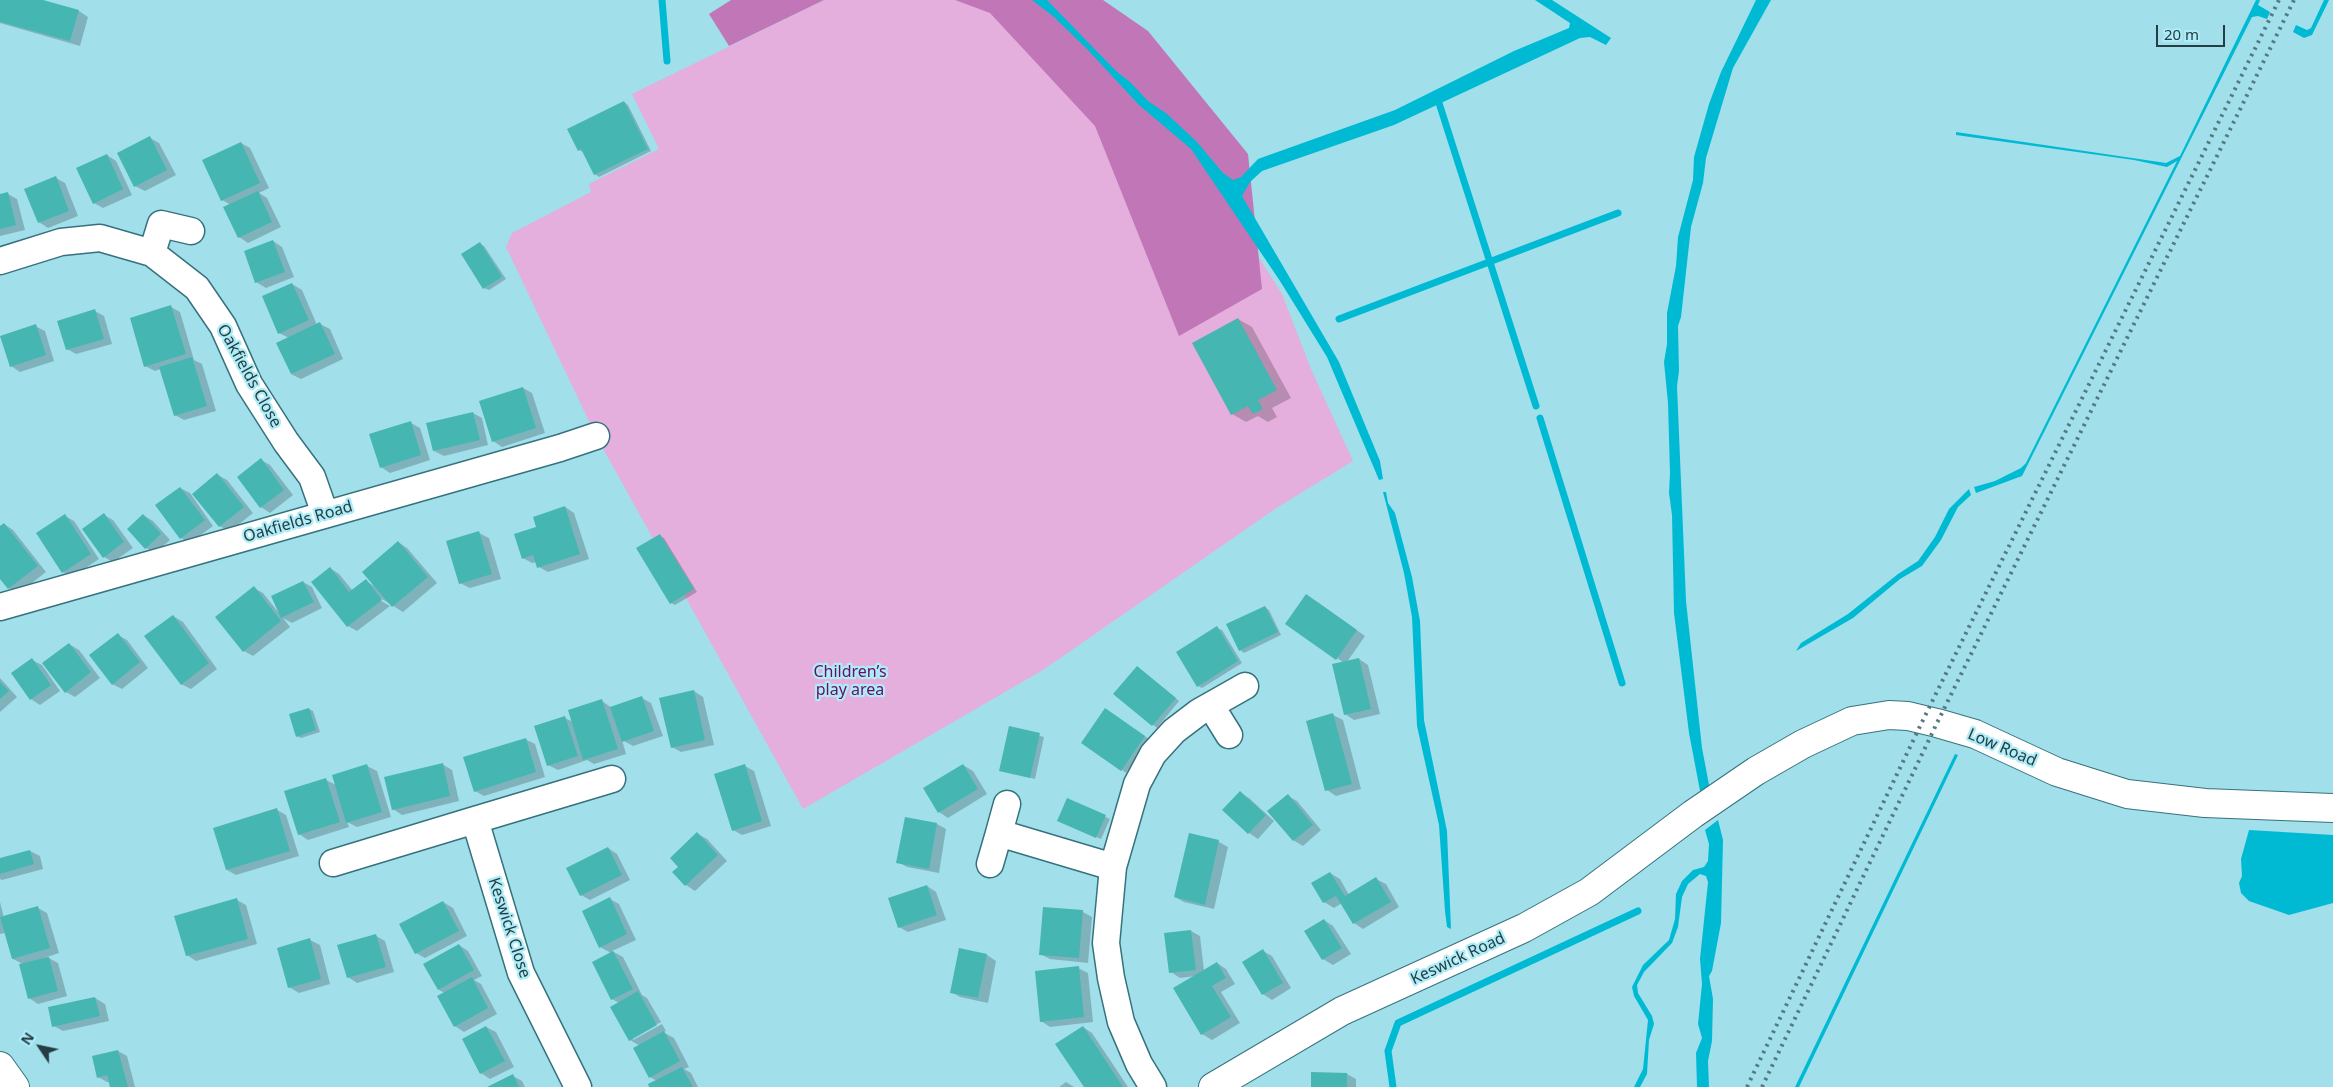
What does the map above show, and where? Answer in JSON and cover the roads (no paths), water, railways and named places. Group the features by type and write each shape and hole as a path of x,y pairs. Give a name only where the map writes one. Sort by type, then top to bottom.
{"street":[{"path":"152,253 161,224 191,231"},
{"name":"Oakfields Close","path":"0,261 61,242 100,238 152,253 197,288 223,326 249,384 286,442 312,478 325,514"},
{"name":"Oakfields Road","path":"0,608 560,448 596,436"},
{"path":"1153,1087 1140,1064 1121,1022 1111,978 1106,943 1113,867 1137,784 1153,754 1174,731 1210,706 1246,686"},
{"path":"1210,706 1229,735"},
{"name":"Low Road","path":"1693,814 1756,771 1830,730 1852,721 1889,715 1908,716 1975,734 2057,772 2127,794 2206,803 2333,808"},
{"path":"333,863 612,779"},
{"path":"990,864 1006,804"},
{"name":"Keswick Road","path":"1213,1087 1342,1011 1461,958 1548,915 1589,892 1693,814"},
{"name":"Keswick Close","path":"475,820 521,973 578,1087"},
{"path":"999,833 1113,867"},
{"path":"0,1066 15,1087"}],"water":[{"path":"1032,0 1047,0 1116,71 1130,82 1148,101 1167,114 1197,142 1223,173 1233,180 1241,177 1258,159 1395,110 1514,51 1569,28 1570,23 1535,0 1552,0 1611,38 1606,45 1590,37 1580,38 1394,125 1262,171 1250,182 1242,196 1339,362 1380,461 1383,479 1379,480 1327,357 1280,281 1191,149 1139,105 1087,49 1054,17"},
{"path":"1756,0 1771,0 1733,68 1706,158 1703,183 1691,227 1681,317 1678,326 1679,371 1677,386 1686,601 1702,748 1710,790 1701,796 1689,733 1674,613 1672,515 1669,493 1668,403 1664,362 1667,344 1667,313 1676,266 1678,237 1693,180 1694,157 1709,104 1721,72"},
{"path":"2256,0 2260,0 2258,5 2270,12 2267,19 2258,16 2252,17 2022,476 1976,493 1974,487 1995,481 2021,468 2026,463 2177,161 2167,167 2134,160 1956,135 1956,132 2166,163 2180,156"},
{"path":"2324,0 2329,0 2312,35 2304,38 2293,32 2296,25 2307,30 2311,28"},
{"path":"1969,489 1971,495 1958,507 1941,540 1922,566 1900,579 1853,618 1796,651 1801,643 1848,614 1898,574 1918,561 1935,537 1949,509"},
{"path":"1383,492 1386,492 1388,503 1395,513 1412,577 1420,621 1424,720 1447,831 1451,929 1447,927 1445,911 1439,825 1417,726 1412,617 1404,573"},
{"path":"1955,754 1958,755 1799,1087 1795,1087"},
{"path":"1718,820 1723,840 1721,923 1712,971 1709,976 1713,999 1712,1041 1708,1061 1709,1087 1697,1087 1696,1053 1702,1038 1698,1024 1702,984 1700,959 1708,882 1706,876 1700,874 1688,884 1682,897 1678,927 1672,943 1644,972 1637,985 1638,993 1652,1016 1654,1024 1649,1040 1647,1074 1640,1087 1634,1087 1643,1069 1648,1020 1634,996 1632,987 1643,965 1669,940 1675,919 1676,894 1682,881 1693,870 1704,867 1708,861 1709,844 1705,830"},
{"path":"2249,830 2333,835 2333,903 2289,915 2249,901 2241,893 2239,883 2242,876 2241,859"}],"waterway":[{"path":"662,0 667,61"},
{"path":"1439,103 1536,406"},
{"path":"1339,319 1618,213"},
{"path":"1540,418 1622,683"},
{"path":"1393,1087 1388,1051 1398,1023 1638,911"}],"railway":[{"path":"1747,1087 1923,720 2279,0"},
{"path":"1762,1087 1937,723 2294,0"}],"park label":[{"name":"Children’s play area","path":"850,681"}]}
